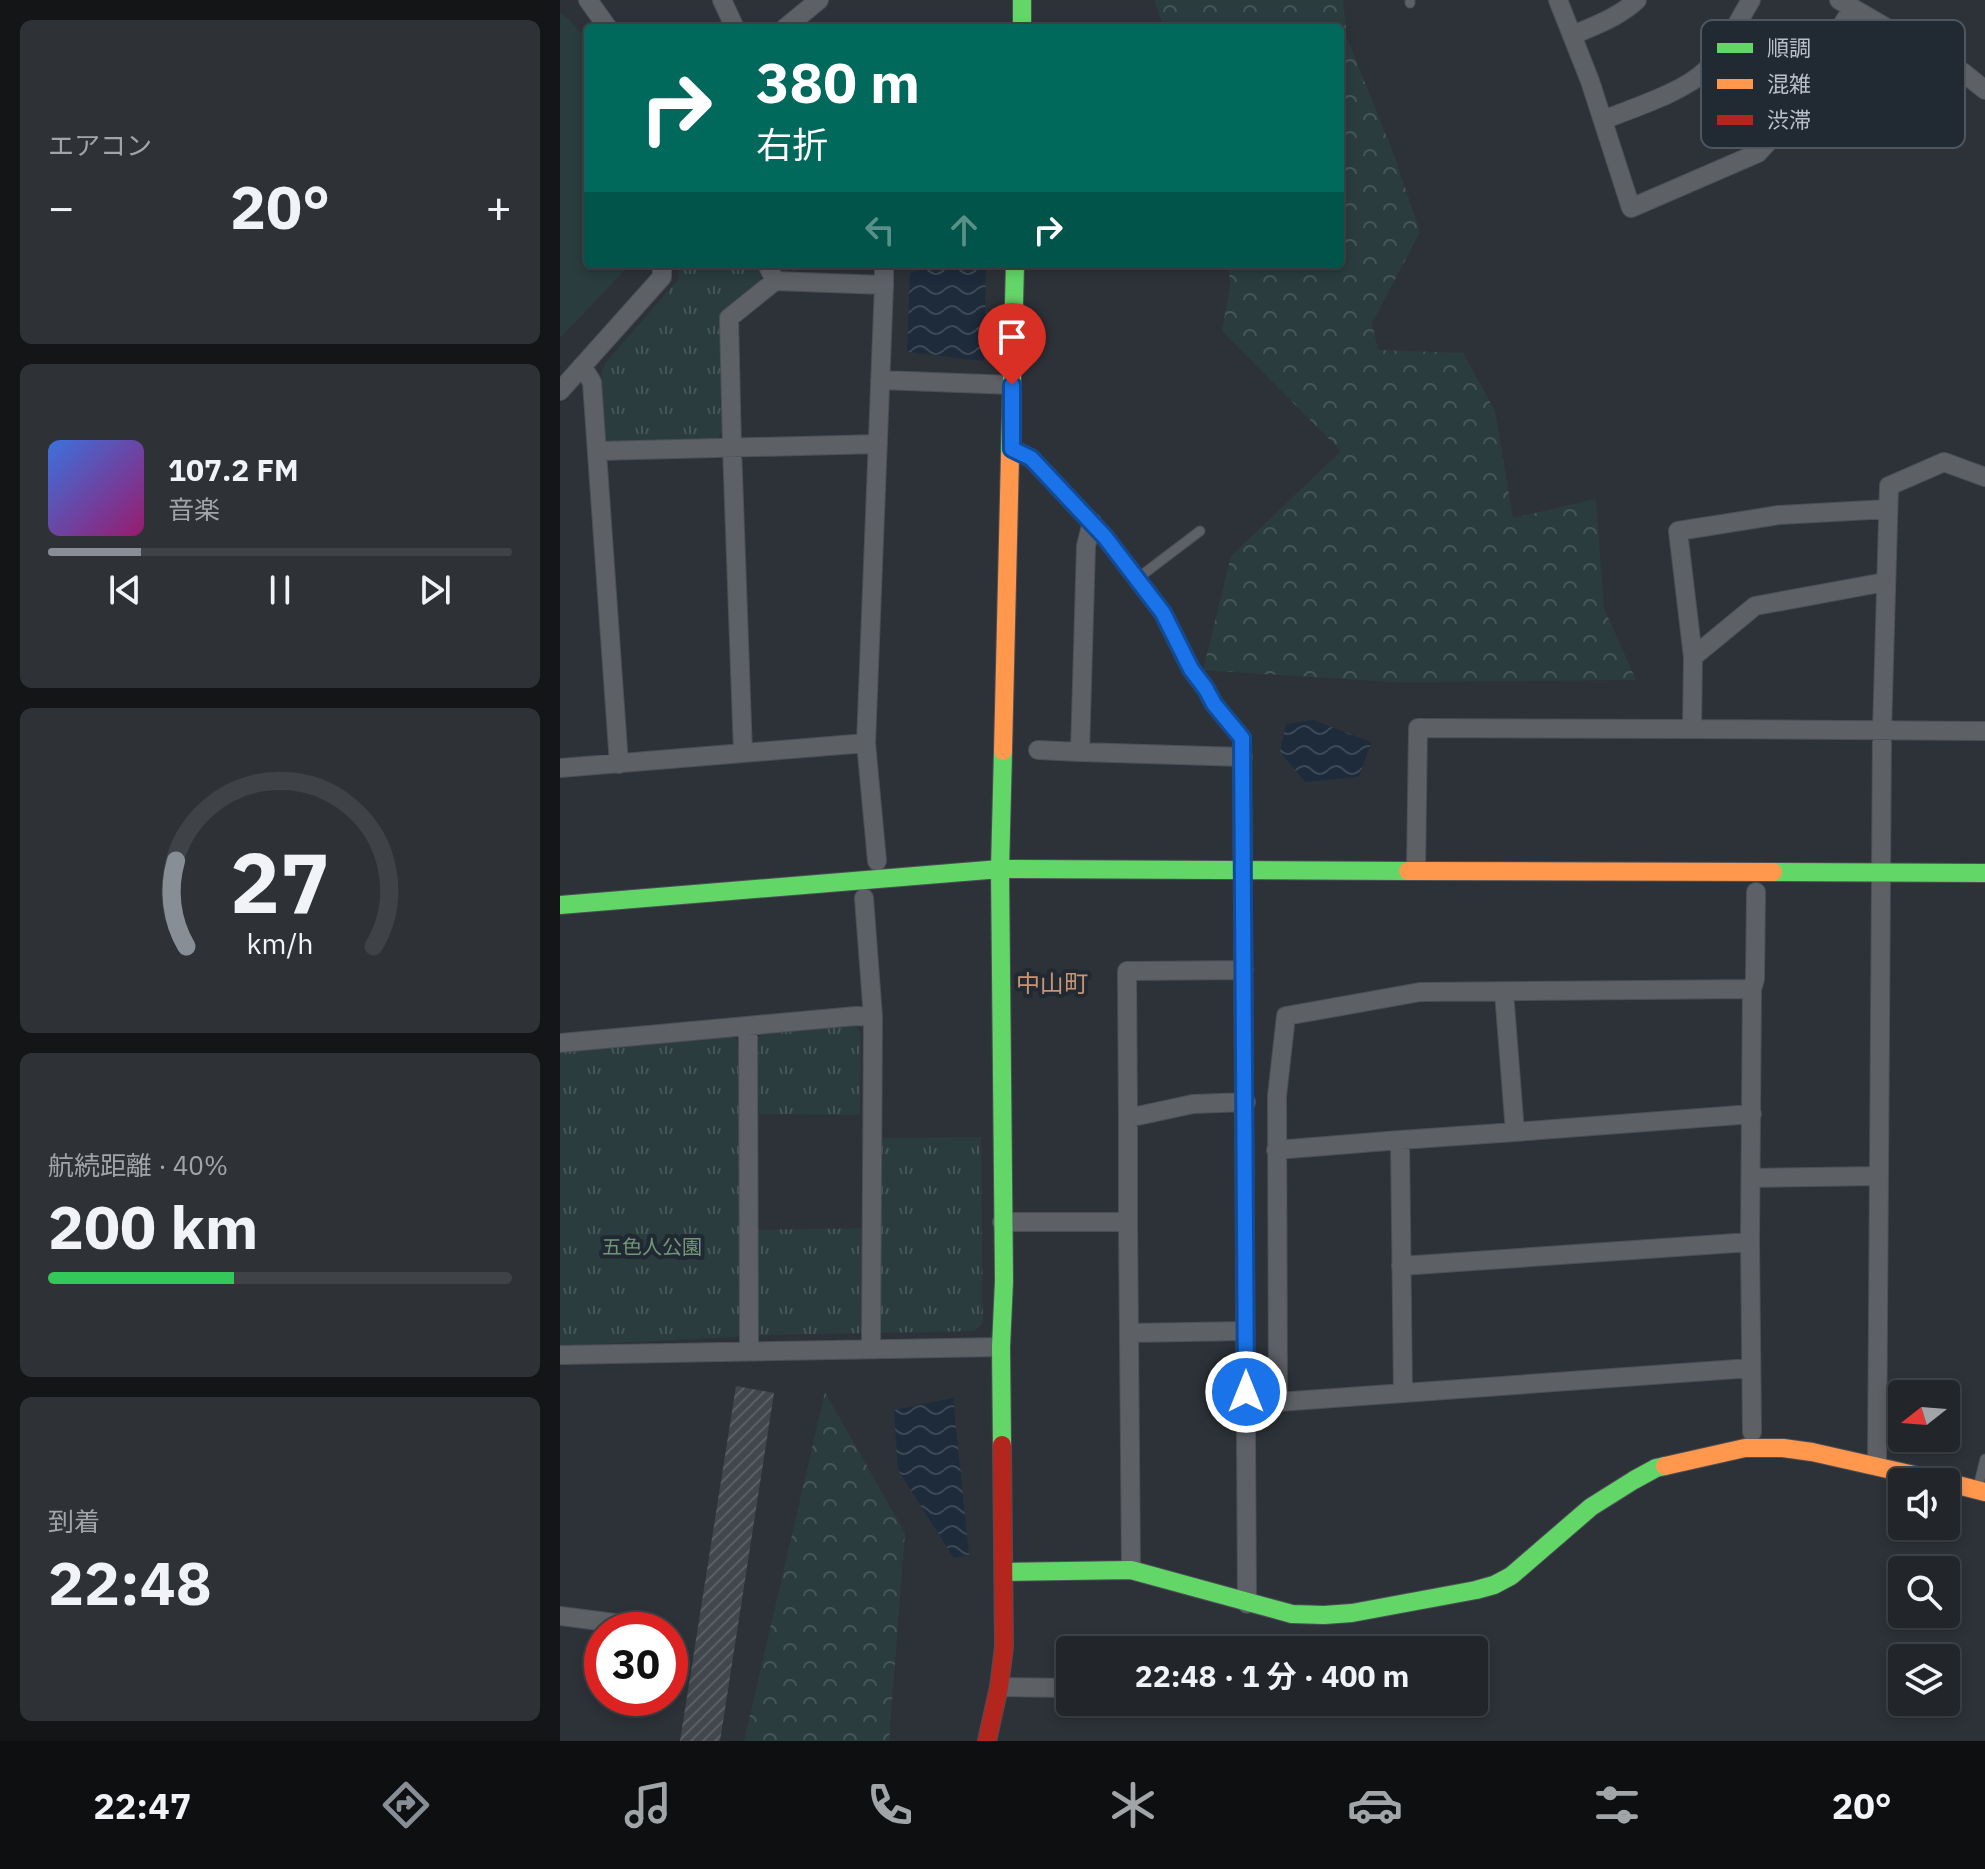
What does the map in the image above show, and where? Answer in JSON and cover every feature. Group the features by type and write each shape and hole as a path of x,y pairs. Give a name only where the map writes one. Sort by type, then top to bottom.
{"street":[{"path":"588,0 605,24"},
{"path":"722,0 733,24"},
{"path":"790,24 819,0"},
{"path":"1022,0 1022,24"},
{"path":"1558,0 1603,120 1631,208 1758,153 1763,148"},
{"path":"1573,35 1627,10 1637,0"},
{"path":"1739,20 1751,0"},
{"path":"1846,4 1873,20"},
{"path":"1603,120 1678,88 1701,73"},
{"path":"1965,74 1985,90"},
{"path":"560,391 662,277 662,268"},
{"path":"877,861 866,743 884,268"},
{"path":"987,1741 1004,1647 1000,869 1015,268"},
{"path":"743,752 729,318 771,272 884,285"},
{"path":"582,366 592,382 619,764"},
{"path":"880,380 1012,385"},
{"path":"598,451 878,444"},
{"path":"1012,449 1031,458 1092,522 1138,578 1163,613 1191,669 1242,738 1247,1604"},
{"path":"1877,1466 1882,732 1889,486 1944,462 1985,477"},
{"path":"1692,729 1693,657 1678,531 1779,515 1888,509"},
{"path":"1080,752 1086,546 1092,522"},
{"path":"1693,657 1755,606 1885,582"},
{"path":"1416,870 1418,728 1985,731"},
{"path":"560,768 866,743"},
{"path":"1038,750 1243,757"},
{"path":"560,905 1000,869 1985,873"},
{"path":"1752,1432 1750,1242 1756,892"},
{"path":"864,898 873,1017 871,1349"},
{"path":"1131,1570 1127,971 1244,970"},
{"path":"1751,1368 1278,1402 1276,1150 1277,1096 1286,1016 1420,992 1752,989"},
{"path":"1504,992 1515,1132"},
{"path":"560,1043 856,1016 873,1017"},
{"path":"748,1026 749,1351"},
{"path":"1128,1118 1193,1104 1246,1102"},
{"path":"1276,1150 1752,1114"},
{"path":"1400,1140 1403,1393"},
{"path":"1752,1178 1879,1176"},
{"path":"1002,1222 1128,1222"},
{"path":"1401,1266 1750,1242"},
{"path":"1129,1333 1246,1331"},
{"path":"560,1355 1001,1347"},
{"path":"1004,1572 1131,1570 1292,1614 1352,1613 1494,1585 1511,1576 1567,1526 1611,1493 1656,1468 1745,1448 1783,1448 1888,1469"},
{"path":"1960,1486 1981,1491"},
{"path":"560,1616 584,1619"},
{"path":"999,1687 1056,1688"}],"lane":[{"path":"1138,578 1200,531"},
{"path":"1981,1491 1985,1459"}],"green space":[{"path":"1154,0 1343,0 1347,38 1394,155 1420,232 1372,323 1378,350 1463,353 1495,411 1513,518 1596,499 1604,608 1636,680 1391,682 1203,670 1231,556 1341,451 1222,331 1230,286 1229,268 1344,268 1344,24 1163,24"},
{"path":"560,13 584,36 584,268 627,268 560,338"},
{"path":"679,268 760,268 762,273 759,283 720,315 723,430 718,438 610,443 605,437 601,374 606,362 678,280"},
{"path":"856,1026 861,1033 860,1115 759,1114 757,1038 764,1034"},
{"name":"五色人公園","path":"734,1037 739,1043 744,1230 878,1228 879,1138 981,1137 983,1323 974,1331 769,1335 560,1346 560,1052"},
{"path":"825,1392 905,1533 889,1741 744,1741"}],"water":[{"path":"925,268 986,268 984,361 907,352 910,273"},
{"path":"1313,720 1371,742 1359,777 1305,782 1280,752 1286,724"},
{"path":"953,1398 969,1555 954,1558 898,1470 894,1410"}],"building":[{"path":"736,1386 774,1393 720,1741 680,1741 684,1716 688,1716 688,1690"}],"traffic: fast":[{"path":"1022,0 1022,24"},
{"path":"1010,455 1015,268"},
{"path":"1002,1445 1004,1281 1000,869 1003,751"},
{"path":"560,905 1000,869 1408,871"},
{"path":"1773,872 1985,873"},
{"path":"1004,1572 1131,1570 1292,1614 1352,1613 1494,1585 1511,1576 1591,1507 1634,1480 1665,1466"}],"traffic: slow":[{"path":"1003,751 1010,455"},
{"path":"1408,871 1773,872"},
{"path":"1665,1466 1745,1448 1783,1448 1888,1469"},
{"path":"1960,1486 1985,1492"}],"traffic: jam":[{"path":"987,1741 1004,1647 1002,1445"}],"district":[{"name":"中山町","path":"1052,984"}],"route":[{"path":"1012,385 1012,449 1031,458 1105,537 1138,578 1163,613 1191,669 1242,738 1246,1392"}]}
